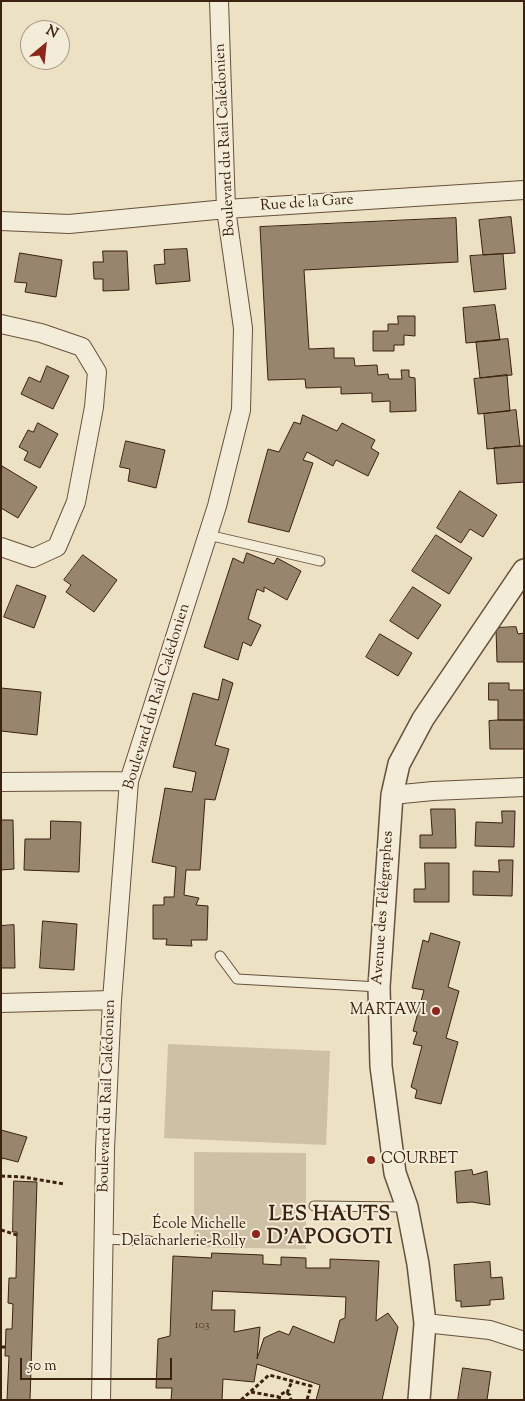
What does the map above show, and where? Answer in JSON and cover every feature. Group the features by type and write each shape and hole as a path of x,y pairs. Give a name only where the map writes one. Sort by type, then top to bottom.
{"street":[{"name":"Boulevard du Rail Calédonien","path":"102,1400 105,1149 112,1000 129,781 218,506 240,410 243,328 226,209 219,1"},
{"name":"Rue de la Gare","path":"1,221 69,224 226,209 524,190"},
{"path":"1,324 41,333 82,347 97,372 94,407 76,502 57,547 33,558 1,547"},
{"name":"Avenue des Télégraphes","path":"419,1400 425,1322 418,1264 407,1207 395,1172 381,1066 379,986 392,795 399,764 423,718 524,570"},
{"path":"1,782 129,781"},
{"path":"392,795 433,791 524,787"},
{"path":"1,1003 112,1000"},
{"path":"425,1322 490,1330 524,1341"}],"lane":[{"path":"208,535 320,561"},
{"path":"220,956 237,979 379,986"},
{"path":"314,1206 407,1207"},
{"path":"103,1239 150,1241"}],"path":[{"path":"1,1176 23,1177 64,1184"},
{"path":"1,1230 17,1235"},
{"path":"241,1400 269,1375 311,1386 307,1400"},
{"path":"287,1393 292,1381"},
{"path":"250,1392 279,1398 283,1393 287,1393"},
{"path":"287,1393 291,1399 295,1400"}],"shaded area":[{"path":"168,1044 330,1051 326,1145 164,1138"},
{"path":"194,1152 306,1153 306,1249 194,1247"}],"building":[{"path":"511,217 515,253 483,255 479,220"},
{"path":"456,218 458,262 304,270 309,349 334,348 334,358 354,358 355,366 377,365 378,375 388,374 389,379 402,379 401,370 409,370 409,377 415,378 416,411 390,412 390,401 372,402 372,393 341,394 341,387 306,388 305,379 268,380 260,227"},
{"path":"187,249 190,281 156,284 154,265 165,264 164,250"},
{"path":"103,251 127,251 129,290 103,291 103,279 94,279 93,262 103,262"},
{"path":"20,253 62,260 56,297 25,292 27,283 15,282"},
{"path":"503,254 506,289 474,292 470,256"},
{"path":"495,305 500,340 466,343 463,308"},
{"path":"398,316 415,316 415,336 404,335 404,345 394,345 394,351 373,351 373,331 388,331 388,324 398,324"},
{"path":"508,339 512,375 480,378 476,342"},
{"path":"47,366 69,376 53,409 21,394 29,377 40,382"},
{"path":"507,375 510,411 478,414 474,379"},
{"path":"516,410 520,446 487,449 484,414"},
{"path":"303,415 337,431 342,423 375,440 371,448 379,453 368,476 336,460 333,466 307,452 303,460 313,463 289,532 248,522 268,449 279,452 294,422 300,424"},
{"path":"38,423 58,434 40,468 24,460 28,452 19,447 28,430 33,432"},
{"path":"126,441 165,450 156,488 128,481 130,469 120,467"},
{"path":"524,446 524,482 497,484 494,448"},
{"path":"2,466 37,487 18,518 1,508"},
{"path":"460,491 497,515 483,537 470,529 461,543 437,528"},
{"path":"436,535 472,558 449,594 412,571"},
{"path":"247,553 274,564 277,558 301,571 287,600 264,587 264,592 257,589 248,619 261,625 251,646 243,642 238,660 204,647 233,558 243,563"},
{"path":"83,555 117,580 94,612 66,592 71,585 64,580"},
{"path":"17,585 46,596 34,628 4,617"},
{"path":"413,587 441,605 418,639 390,621"},
{"path":"516,627 518,634 524,633 524,662 497,662 496,628"},
{"path":"380,634 412,653 398,676 366,657"},
{"path":"223,679 233,683 215,745 229,749 215,800 205,799 200,870 186,870 184,895 199,898 196,905 208,906 207,940 191,940 192,946 166,945 167,939 153,939 153,905 164,905 164,897 174,897 176,867 152,862 165,788 192,792 196,772 173,767 193,693 218,700"},
{"path":"489,683 509,683 509,690 524,690 524,720 498,720 498,700 489,700"},
{"path":"1,688 41,692 37,735 1,731"},
{"path":"524,720 524,749 490,749 489,721"},
{"path":"431,809 455,809 456,848 420,848 420,835 432,835"},
{"path":"502,811 515,811 514,847 475,846 476,822 502,823"},
{"path":"1,820 13,820 14,869 1,870"},
{"path":"51,821 81,822 79,872 24,870 25,839 50,839"},
{"path":"499,860 513,860 512,896 473,895 473,871 499,872"},
{"path":"425,863 449,863 449,902 414,902 414,889 425,889"},
{"path":"43,921 77,924 74,970 40,968"},
{"path":"14,925 15,968 1,968 1,926"},
{"name":"MARTAWI","path":"431,933 460,942 448,987 459,991 446,1038 458,1042 441,1104 415,1098 417,1090 411,1087 422,1046 413,1044 417,1032 413,1031 424,990 412,988 423,940 428,942"},
{"path":"1,1130 27,1137 18,1162 2,1158 1,1165"},
{"path":"472,1170 473,1175 487,1171 490,1205 472,1202 457,1203 455,1172"},
{"path":"14,1181 37,1182 30,1400 7,1400 9,1356 5,1356 6,1329 12,1329 13,1304 8,1303 9,1278 16,1278 17,1232 13,1232"},
{"path":"212,1253 263,1255 263,1264 281,1265 281,1257 306,1258 306,1268 330,1268 330,1259 379,1261 376,1321 388,1313 398,1327 382,1400 316,1400 320,1385 257,1364 254,1382 223,1379 222,1400 171,1400 172,1388 156,1388 158,1339 170,1336 173,1256 211,1258","holes":["213,1291 346,1297 345,1318 340,1320 334,1343 293,1326 289,1335 279,1331 264,1338 257,1359 260,1327 234,1332 235,1310 212,1310"]},
{"path":"490,1262 491,1278 502,1277 504,1299 490,1300 490,1305 461,1307 461,1301 456,1301 454,1265"},
{"path":"463,1368 491,1372 487,1400 458,1400"}],"place":[{"name":"MARTAWI","path":"436,1011"},
{"name":"COURBET","path":"371,1160"},
{"name":"École Michelle Delacharlerie-Rolly","path":"256,1234"}],"district":[{"name":"LES HAUTS D'APOGOTI","path":"330,1228"}]}
